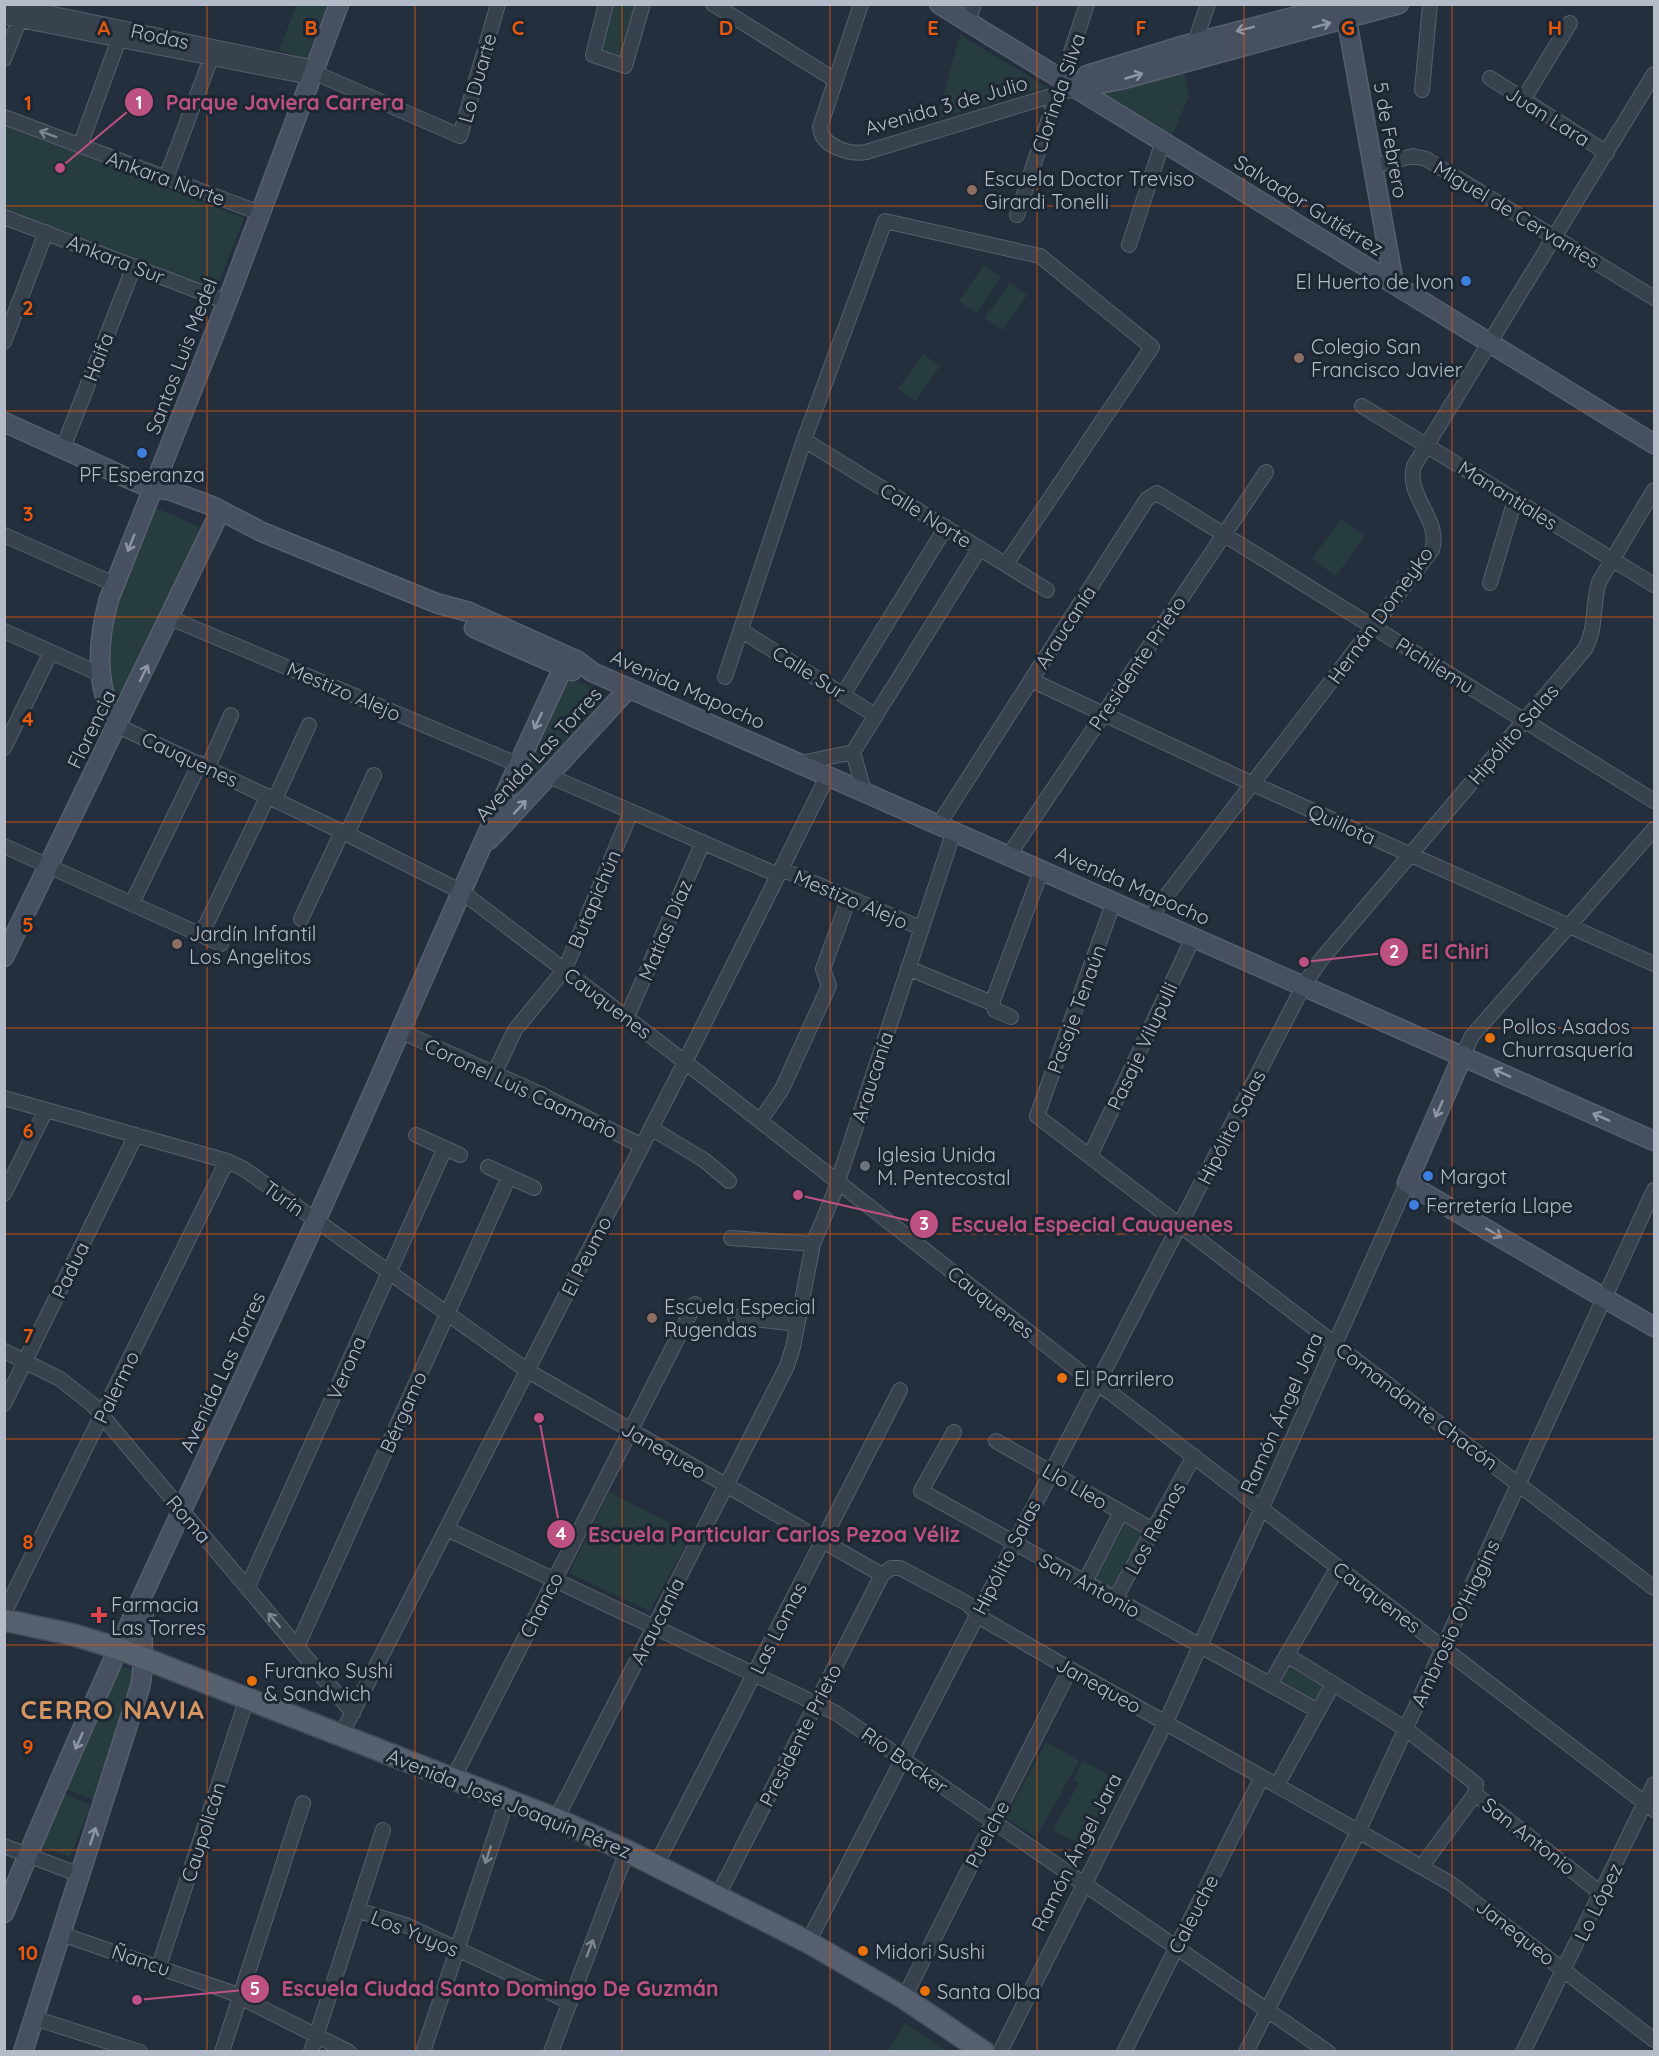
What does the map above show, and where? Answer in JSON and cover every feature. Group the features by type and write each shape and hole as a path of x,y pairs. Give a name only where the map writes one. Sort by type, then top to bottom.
{"main road":[{"name":"Santos Luis Medel","path":"118,726 107,704 100,674 102,631 114,584 227,302 339,4"},
{"name":"Salvador Gutiérrez","path":"939,4 1066,88 1163,141 1654,444"},
{"name":"Avenida 3 de Julio","path":"1066,88 1087,75 1195,42 1344,9 1399,4"},
{"name":"Avenida 3 de Julio","path":"1066,88 1120,80 1344,9"},
{"name":"5 de Febrero","path":"1344,9 1394,284"},
{"name":"Avenida Mapocho","path":"4,422 153,488 169,490 214,513 436,603 469,612 564,654 592,672 1654,1141"},
{"name":"Florencia","path":"4,957 170,618 214,513"},
{"name":"Avenida Mapocho","path":"436,603 470,626 563,668 576,672 592,672"},
{"name":"Avenida Las Torres","path":"4,1913 149,1584 316,1221 517,764 563,668"},
{"name":"Avenida Las Torres","path":"480,850 629,688"},
{"name":"Ramón Ángel Jara","path":"1407,1183 1462,1056"},
{"path":"1407,1183 1654,1327"},
{"path":"23,2052 140,1687 143,1658 142,1626 149,1584"},
{"name":"Avenida José Joaquín Pérez","path":"4,1620 120,1649 556,1819 718,1894 808,1942 904,1998 984,2052"}],"street":[{"name":"Rodas","path":"5,4 119,39 299,75 314,70"},
{"name":"Lo Duarte","path":"314,70 460,136 498,4"},
{"path":"606,4 593,55 625,66 643,4"},
{"path":"713,4 835,80 861,4"},
{"path":"968,22 974,4"},
{"name":"Clorinda Silva","path":"1017,215 1066,88 1087,4"},
{"path":"1195,42 1208,4"},
{"path":"1422,90 1430,4"},
{"name":"Rodas","path":"4,17 23,11 314,70"},
{"path":"4,59 23,11"},
{"path":"1523,100 1570,23"},
{"path":"80,146 119,39"},
{"path":"166,178 211,58"},
{"name":"Hernán Domeyko","path":"1150,917 1428,556 1434,544 1432,526 1412,480 1414,466 1654,74"},
{"name":"Juan Lara","path":"1490,78 1607,153"},
{"name":"Avenida 3 de Julio","path":"835,80 820,127 822,136 827,142 851,153 866,152 1066,88"},
{"name":"Ankara Norte","path":"4,117 260,213"},
{"path":"1129,245 1163,141"},
{"name":"Miguel de Cervantes","path":"1373,166 1413,156 1426,159 1652,292"},
{"name":"Ankara Sur","path":"4,216 227,302"},
{"path":"725,677 804,440 885,221 1040,256 1152,347 1006,564"},
{"path":"4,342 46,232"},
{"name":"Haifa","path":"63,448 134,266"},
{"name":"Manantiales","path":"1362,406 1654,585"},
{"name":"Calle Norte","path":"804,440 1047,590"},
{"name":"Presidente Prieto","path":"1009,855 1266,472"},
{"name":"Hipólito Salas","path":"808,1942 1013,1542 1181,1226 1304,986 1320,961 1585,649 1594,624 1597,589 1612,559 1654,490"},
{"name":"Pichilemu","path":"1154,493 1162,495 1654,801"},
{"name":"Araucanía","path":"556,1819 787,1366 813,1244 838,1182 921,928 947,827 1031,680 1147,499 1154,493"},
{"path":"1490,583 1515,500"},
{"path":"844,693 946,527"},
{"path":"4,535 114,584"},
{"path":"801,763 853,752 980,549"},
{"name":"Mestizo Alejo","path":"170,618 517,764"},
{"path":"4,630 100,674"},
{"name":"Calle Sur","path":"741,630 844,693 876,716"},
{"path":"4,748 51,652"},
{"name":"Quillota","path":"1031,680 1253,784 1654,964"},
{"path":"132,903 231,715"},
{"path":"201,934 309,725"},
{"name":"Cauquenes","path":"118,726 271,797 462,892 627,1017 1097,1384 1650,1807"},
{"path":"853,752 864,791"},
{"path":"301,919 374,775"},
{"name":"El Peumo","path":"342,1735 685,1062 828,775"},
{"name":"Mestizo Alejo","path":"549,776 703,842 921,928"},
{"name":"Butapichún","path":"494,1074 515,1030 565,969 631,812"},
{"name":"Ramón Ángel Jara","path":"1462,1056 1472,1036 1654,829"},
{"name":"Matías Díaz","path":"627,1017 703,842"},
{"path":"4,846 48,868 63,872 220,944"},
{"path":"1011,1017 995,1010 992,1003 1042,869"},
{"path":"760,1121 782,1089 829,986 823,969 849,898"},
{"name":"Pasaje Tenaún","path":"1037,1116 1114,901"},
{"name":"Pasaje Vilupulli","path":"1090,1156 1194,936"},
{"path":"908,968 992,1003"},
{"name":"Coronel Luis Caamaño","path":"400,1031 642,1146"},
{"name":"Turín","path":"4,1098 227,1161 251,1174 528,1371"},
{"path":"4,1194 46,1110"},
{"name":"Comandante Chacón","path":"1037,1116 1654,1588"},
{"path":"651,1128 705,1160 729,1181"},
{"path":"416,1135 460,1155"},
{"name":"Padua","path":"4,1404 136,1136"},
{"name":"Verona","path":"247,1588 445,1148"},
{"name":"Palermo","path":"4,1613 227,1161"},
{"path":"488,1167 534,1188"},
{"name":"Bérgamo","path":"297,1647 509,1177"},
{"name":"Ramón Ángel Jara","path":"1000,2052 1166,1722 1407,1183"},
{"name":"Ambrosio O'Higgins","path":"1246,2052 1359,1830 1654,1190"},
{"path":"731,1238 813,1244"},
{"name":"Chanco","path":"453,1779 694,1304"},
{"path":"735,1317 797,1324"},
{"name":"Roma","path":"4,1351 73,1388 102,1414 353,1713"},
{"name":"Janequeo","path":"528,1371 882,1575 891,1568 900,1568 968,1604 977,1613 1070,1669 1422,1866 1467,1894 1654,2040"},
{"name":"Las Lomas","path":"656,1865 900,1390"},
{"name":"San Antonio","path":"954,1432 921,1491 1318,1711"},
{"name":"Llo Lleo","path":"996,1441 1153,1530"},
{"name":"Los Remos","path":"1115,1599 1194,1456"},
{"path":"1085,1582 1121,1512"},
{"name":"Río Backer","path":"447,1529 817,1702 994,1821 1328,2052"},
{"path":"1270,1684 1338,1567"},
{"name":"Presidente Prieto","path":"718,1894 882,1575"},
{"name":"San Antonio","path":"1287,1655 1406,1729 1472,1779 1477,1787 1475,1794 1602,1894"},
{"name":"Puelche","path":"904,1998 1070,1669"},
{"path":"1277,1785 1333,1684"},
{"name":"Caupolicán","path":"159,1966 247,1698"},
{"name":"Caleuche","path":"1124,2052 1262,1777"},
{"name":"Lo López","path":"1524,2052 1602,1894 1650,1807 1654,1784"},
{"path":"1422,1866 1475,1794"},
{"path":"423,2052 507,1800"},
{"path":"222,2052 303,1803"},
{"path":"311,2052 383,1830"},
{"path":"4,1846 80,1875"},
{"path":"551,2052 627,1851"},
{"name":"Los Yuyos","path":"357,1910 408,1926 570,2002"},
{"name":"Ñancu","path":"61,1934 159,1966 240,1997 349,2052"},
{"path":"34,2018 134,2051"}],"green space":[{"path":"297,5 327,5 306,60 279,50"},
{"path":"611,5 638,5 622,57 599,49"},
{"path":"960,35 1047,87 937,118"},
{"path":"1184,73 1189,96 1172,136 1099,92"},
{"path":"4,125 244,218 215,292 5,210"},
{"path":"984,265 1001,277 977,313 959,301"},
{"path":"1010,283 1027,295 1003,330 985,318"},
{"path":"923,354 940,366 916,401 898,389"},
{"path":"154,507 204,529 122,694 119,694 112,687 110,676 108,648 110,627 121,586"},
{"path":"1341,518 1365,536 1336,576 1312,559"},
{"path":"568,677 607,695 502,817"},
{"path":"609,1492 691,1534 650,1611 569,1573"},
{"path":"1124,1520 1145,1532 1114,1590 1093,1578"},
{"path":"1290,1662 1329,1686 1317,1706 1277,1684"},
{"path":"126,1667 134,1671 133,1684 94,1800 63,1788 117,1670"},
{"path":"1046,1742 1079,1761 1036,1837 1005,1818"},
{"path":"1083,1761 1118,1780 1109,1798 1089,1788 1108,1799 1082,1846 1053,1830 1079,1783 1073,1780"},
{"path":"62,1793 91,1805 70,1857 41,1846"},
{"path":"905,2023 947,2051 888,2051"}],"place":[{"name":"Parque Javiera Carrera","path":"60,168"},
{"name":"Escuela Doctor Treviso Girardi Tonelli","path":"972,190"},
{"name":"El Huerto de Ivon","path":"1466,281"},
{"name":"Colegio San Francisco Javier","path":"1299,358"},
{"name":"PF Esperanza","path":"142,453"},
{"name":"Jardín Infantil Los Angelitos","path":"177,944"},
{"name":"El Chiri","path":"1304,962"},
{"name":"Pollos Asados Churrasquería","path":"1490,1038"},
{"name":"Iglesia Unida M. Pentecostal","path":"865,1166"},
{"name":"Margot","path":"1428,1176"},
{"name":"Escuela Especial Cauquenes","path":"798,1195"},
{"name":"Ferretería Llape","path":"1414,1205"},
{"name":"Escuela Especial Rugendas","path":"652,1318"},
{"name":"El Parrilero","path":"1062,1378"},
{"name":"Escuela Particular Carlos Pezoa Véliz","path":"539,1418"},
{"name":"Farmacia Las Torres","path":"99,1615"},
{"name":"Furanko Sushi & Sandwich","path":"252,1681"},
{"name":"Midori Sushi","path":"863,1951"},
{"name":"Santa Olba","path":"925,1991"},
{"name":"Escuela Ciudad Santo Domingo De Guzmán","path":"137,2000"}],"district":[{"name":"CERRO NAVIA","path":"113,1709"}]}
